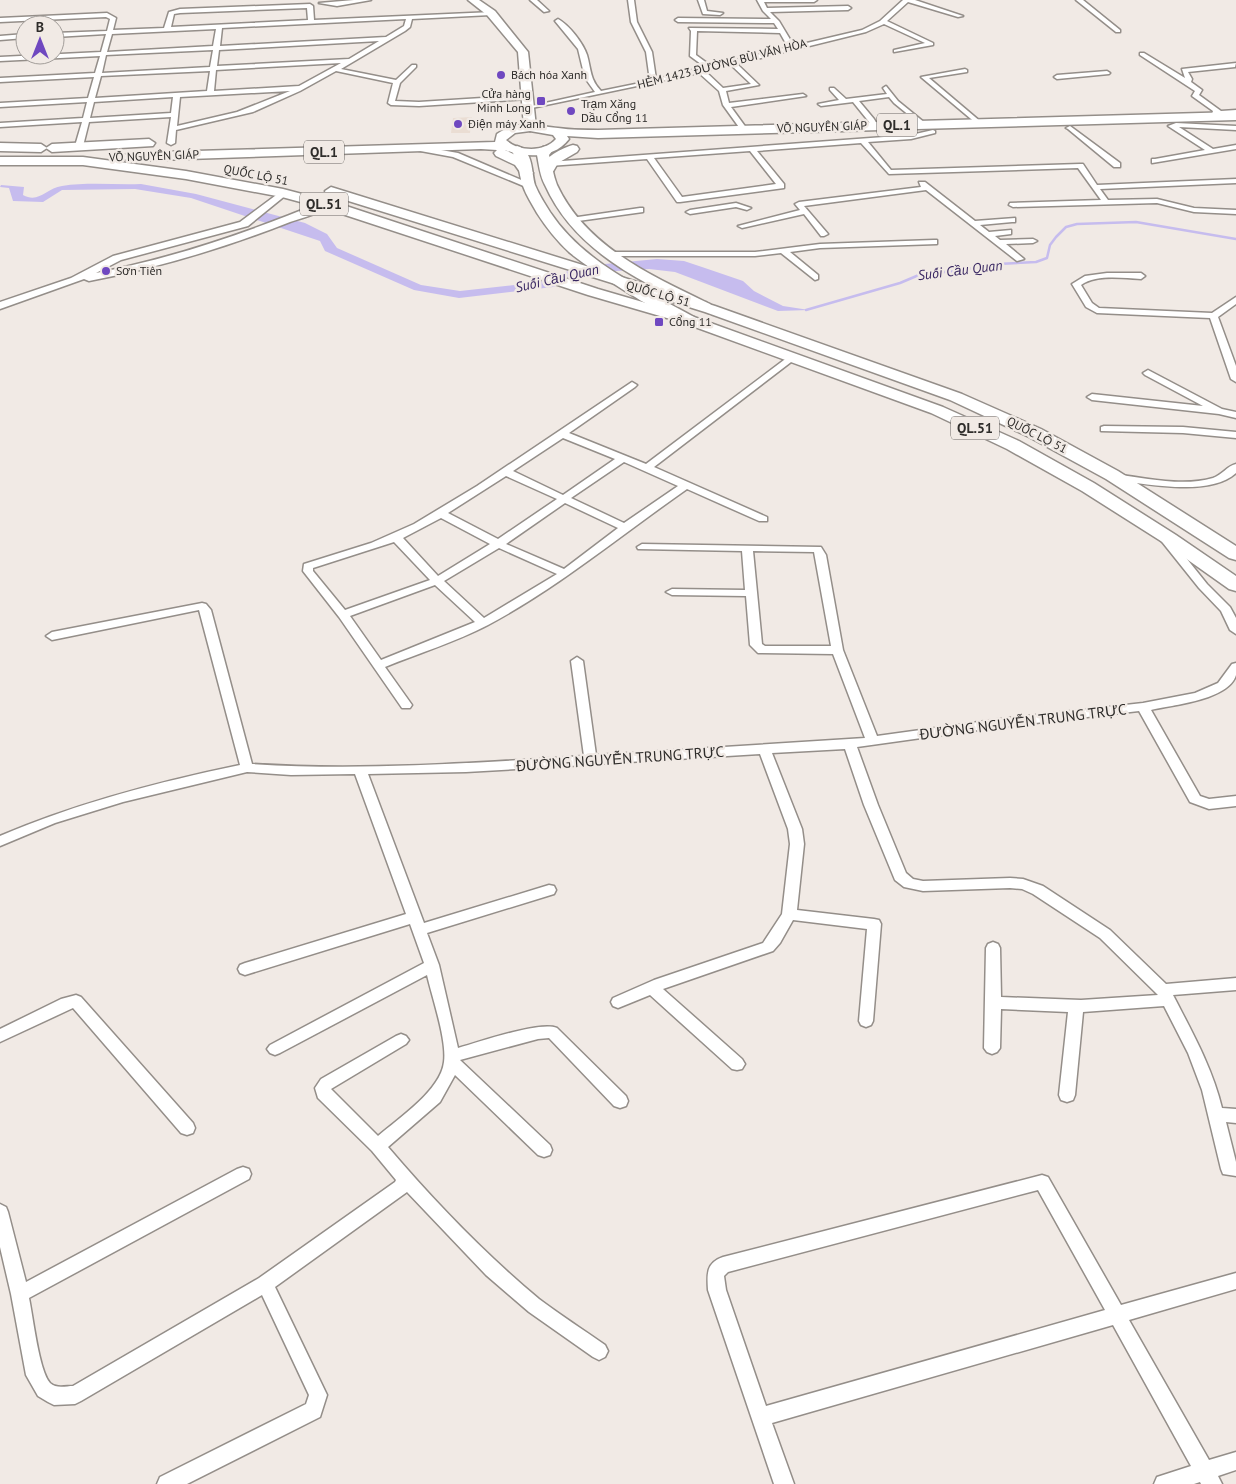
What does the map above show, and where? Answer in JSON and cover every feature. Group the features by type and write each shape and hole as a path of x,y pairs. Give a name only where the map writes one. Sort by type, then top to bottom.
{"main road":[{"path":"473,0 491,13 523,52 529,113"},
{"path":"463,137 489,132 529,113 600,138"},
{"name":"QL.1","path":"386,137 463,137 504,134 529,113 557,132"},
{"name":"VÕ NGUYÊN GIÁP","path":"552,147 600,138 743,129 874,126 928,128 979,123 1236,116"},
{"name":"VÕ NGUYÊN GIÁP","path":"557,132 600,138 928,128 1070,128 1236,123"},
{"path":"557,132 563,139 543,156 548,168 550,183 571,220 583,234 628,269 658,298"},
{"path":"504,134 500,141 524,157 528,179"},
{"path":"548,168 552,160 600,138"},
{"name":"VÕ NGUYÊN GIÁP","path":"101,155 176,143"},
{"name":"VÕ NGUYÊN GIÁP","path":"41,148 79,146 101,155 134,157 418,148 480,144 512,148"},
{"path":"448,146 472,147 496,152 520,162 543,212 563,238 610,278"},
{"name":"QL.1","path":"512,148 552,147"},
{"name":"QUỐC LỘ 51","path":"0,148 41,148 101,155 283,193 326,204 593,292 658,298 710,309 956,397 1035,433 1115,477 1236,554"},
{"name":"QUỐC LỘ 51","path":"0,162 59,160 101,155"},
{"name":"QUỐC LỘ 51","path":"0,162 41,162 101,155"},
{"name":"QUỐC LỘ 51","path":"134,157 229,169"},
{"path":"41,162 59,160"},
{"name":"QUỐC LỘ 51","path":"266,176 299,184"},
{"name":"QUỐC LỘ 51","path":"318,188 354,197 610,278 658,298 689,320 937,410 1013,445 1088,487 1162,534 1236,585"}],"street":[{"path":"167,30 171,13 174,12 310,6 319,1 337,4 368,0"},
{"path":"532,0 546,11"},
{"path":"631,0 634,22 648,52 653,82"},
{"path":"701,0 704,13 739,13"},
{"path":"791,48 776,21 766,11 760,0 814,0"},
{"path":"894,0 906,1 960,16"},
{"path":"1079,0 1118,31"},
{"name":"HẺM 1423 ĐƯỜNG BÙI VĂN HÒA","path":"397,82 391,103 529,113 599,93 653,82 864,31 883,21 906,1"},
{"path":"310,6 312,23 311,53"},
{"path":"758,13 766,11 848,8"},
{"path":"65,35 491,13"},
{"path":"0,20 106,15 113,18 79,146"},
{"path":"172,129 228,117 261,106 299,88 389,39 407,27 409,18"},
{"path":"558,20 583,54 589,82 599,93"},
{"path":"678,20 776,21"},
{"path":"883,21 931,44 896,51"},
{"path":"210,93 219,27"},
{"path":"685,29 781,31"},
{"path":"694,29 693,56 710,68"},
{"path":"715,30 721,38"},
{"path":"0,38 15,37"},
{"path":"0,80 213,69 389,39"},
{"path":"0,59 216,48 311,53 350,61"},
{"path":"1142,54 1199,90 1195,96 1220,113"},
{"path":"722,90 756,85 732,62"},
{"path":"1057,77 1107,73 1092,65"},
{"path":"1188,82 1190,79 1184,70 1235,65"},
{"path":"334,69 397,82 414,66"},
{"path":"700,70 722,90 726,105 743,129"},
{"path":"965,71 924,77 979,123"},
{"path":"6,117 90,100 299,88"},
{"path":"548,168 650,156 918,136 928,128 891,95 886,88"},
{"path":"832,89 844,101"},
{"path":"176,143 172,129 177,95"},
{"path":"821,104 891,95"},
{"path":"726,105 803,96"},
{"path":"854,99 872,120 874,126"},
{"path":"0,105 6,117"},
{"path":"1155,118 1236,112"},
{"path":"6,117 86,120 173,115"},
{"path":"1174,125 1236,128"},
{"path":"1174,125 1210,150"},
{"path":"1070,128 1117,165"},
{"path":"862,140 887,171 906,172 1076,166 1082,168 1105,201"},
{"path":"1155,161 1236,147"},
{"path":"418,148 455,155 528,179"},
{"path":"680,200 781,186 751,148"},
{"path":"650,156 680,200 698,220"},
{"path":"906,172 1020,259"},
{"path":"1095,187 1236,181"},
{"path":"824,234 799,204 927,188"},
{"path":"0,306 75,280 117,258 167,242 217,233 244,224 283,193"},
{"path":"1013,205 1105,201 1164,201 1181,208 1236,212"},
{"path":"75,280 136,270 255,231 326,204"},
{"path":"690,212 736,205 747,208"},
{"path":"571,220 640,210"},
{"path":"742,226 804,212"},
{"path":"974,223 1012,220"},
{"path":"989,234 1008,232"},
{"path":"999,242 1033,241"},
{"path":"610,255 755,254 874,243 934,242"},
{"path":"782,250 815,277"},
{"path":"1141,276 1095,278 1082,280 1076,284 1089,305 1097,310 1213,316 1223,311 1236,300"},
{"path":"1213,316 1235,372"},
{"path":"647,468 792,357"},
{"path":"1148,373 1219,411"},
{"path":"406,705 343,615 308,571 308,566 396,537 440,514 562,434 632,385"},
{"path":"1092,397 1219,411 1236,416"},
{"path":"1104,429 1183,430 1236,435"},
{"path":"562,434 647,468 763,519"},
{"path":"343,615 437,581 498,544 622,458"},
{"path":"504,471 625,527"},
{"path":"1115,477 1199,484 1214,482 1235,471"},
{"path":"378,665 483,623 565,574 625,527 686,485"},
{"path":"440,514 498,544 565,574"},
{"path":"1162,534 1203,586 1226,609 1236,630"},
{"path":"396,537 437,581 483,623"},
{"path":"642,547 817,549 821,555 837,650 873,741"},
{"path":"748,548 756,645 762,650 837,650"},
{"path":"672,592 752,593"},
{"path":"52,636 202,606 205,610 247,768"},
{"path":"577,661 592,762"},
{"name":"ĐƯỜNG NGUYỄN TRUNG TRỰC","path":"0,841 50,820 122,798 203,777 247,768 360,771 466,768 592,762 850,744 1000,723 1143,707 1198,696 1222,686 1236,667"},
{"path":"1143,707 1195,799 1200,803 1209,804 1236,801"},
{"path":"850,744 870,805 900,876 908,883 923,886 1023,884 1062,904 1105,934 1166,995 1195,1052 1210,1090 1229,1169 1236,1169"},
{"path":"618,1002 651,987 768,947 776,939 789,914 796,836 764,749"},
{"path":"360,771 432,965 450,1041 452,1059 446,1080 434,1097 378,1146"},
{"path":"245,969 549,890"},
{"path":"789,914 874,924 866,1021"},
{"path":"992,1048 994,1003 993,948"},
{"path":"276,1049 432,965"},
{"path":"994,1003 1076,1006 1134,1005 1166,995 1236,984"},
{"path":"651,987 737,1064"},
{"path":"0,1036 66,1003 76,1001 187,1128"},
{"path":"1067,1095 1076,1006"},
{"path":"452,1059 538,1033 552,1032 620,1101"},
{"path":"400,1040 326,1084 323,1088 324,1093 378,1146 406,1179 492,1269 535,1306 599,1350"},
{"path":"452,1059 544,1150"},
{"path":"1216,1114 1236,1116"},
{"path":"20,1294 243,1174"},
{"path":"0,1212 20,1294 35,1374 44,1390 54,1396 75,1395 265,1284 401,1187 406,1179"},
{"path":"784,1484 717,1290 715,1273 723,1265 1042,1182 1208,1478"},
{"path":"761,1417 1116,1313 1236,1281"},
{"path":"167,1484 313,1410 317,1402 318,1395 265,1284"},
{"path":"1164,1484 1208,1478 1236,1461"}],"shaded area":[{"name":"Điện máy Xanh","path":"472,117 470,133 451,133 453,118"}],"water":[{"name":"Suối Cầu Quan","path":"141,184 196,194 305,223 327,234 337,248 421,285 460,291 532,283 584,266 657,259 684,261 702,267 743,281 754,291 783,306 809,310 778,311 675,272 649,269 600,272 553,287 459,298 414,290 325,251 320,241 191,198 135,189 62,190 43,202 13,201 9,188 0,187 1,185 24,187 23,195 34,198 62,186"}],"waterway":[{"name":"Suối Cầu Quan","path":"806,310 900,283 926,272 948,272 998,264 1036,262 1047,258 1050,245 1066,227 1077,224 1136,222 1236,239"}],"place":[{"name":"Bách hóa Xanh","path":"501,75"},
{"name":"Cửa hàng Minh Long","path":"541,101"},
{"name":"Trạm Xăng Dầu Cổng 11","path":"571,111"},
{"name":"Điện máy Xanh","path":"458,124"},
{"name":"Sơn Tiên","path":"106,271"},
{"name":"Cổng 11","path":"659,322"}]}
